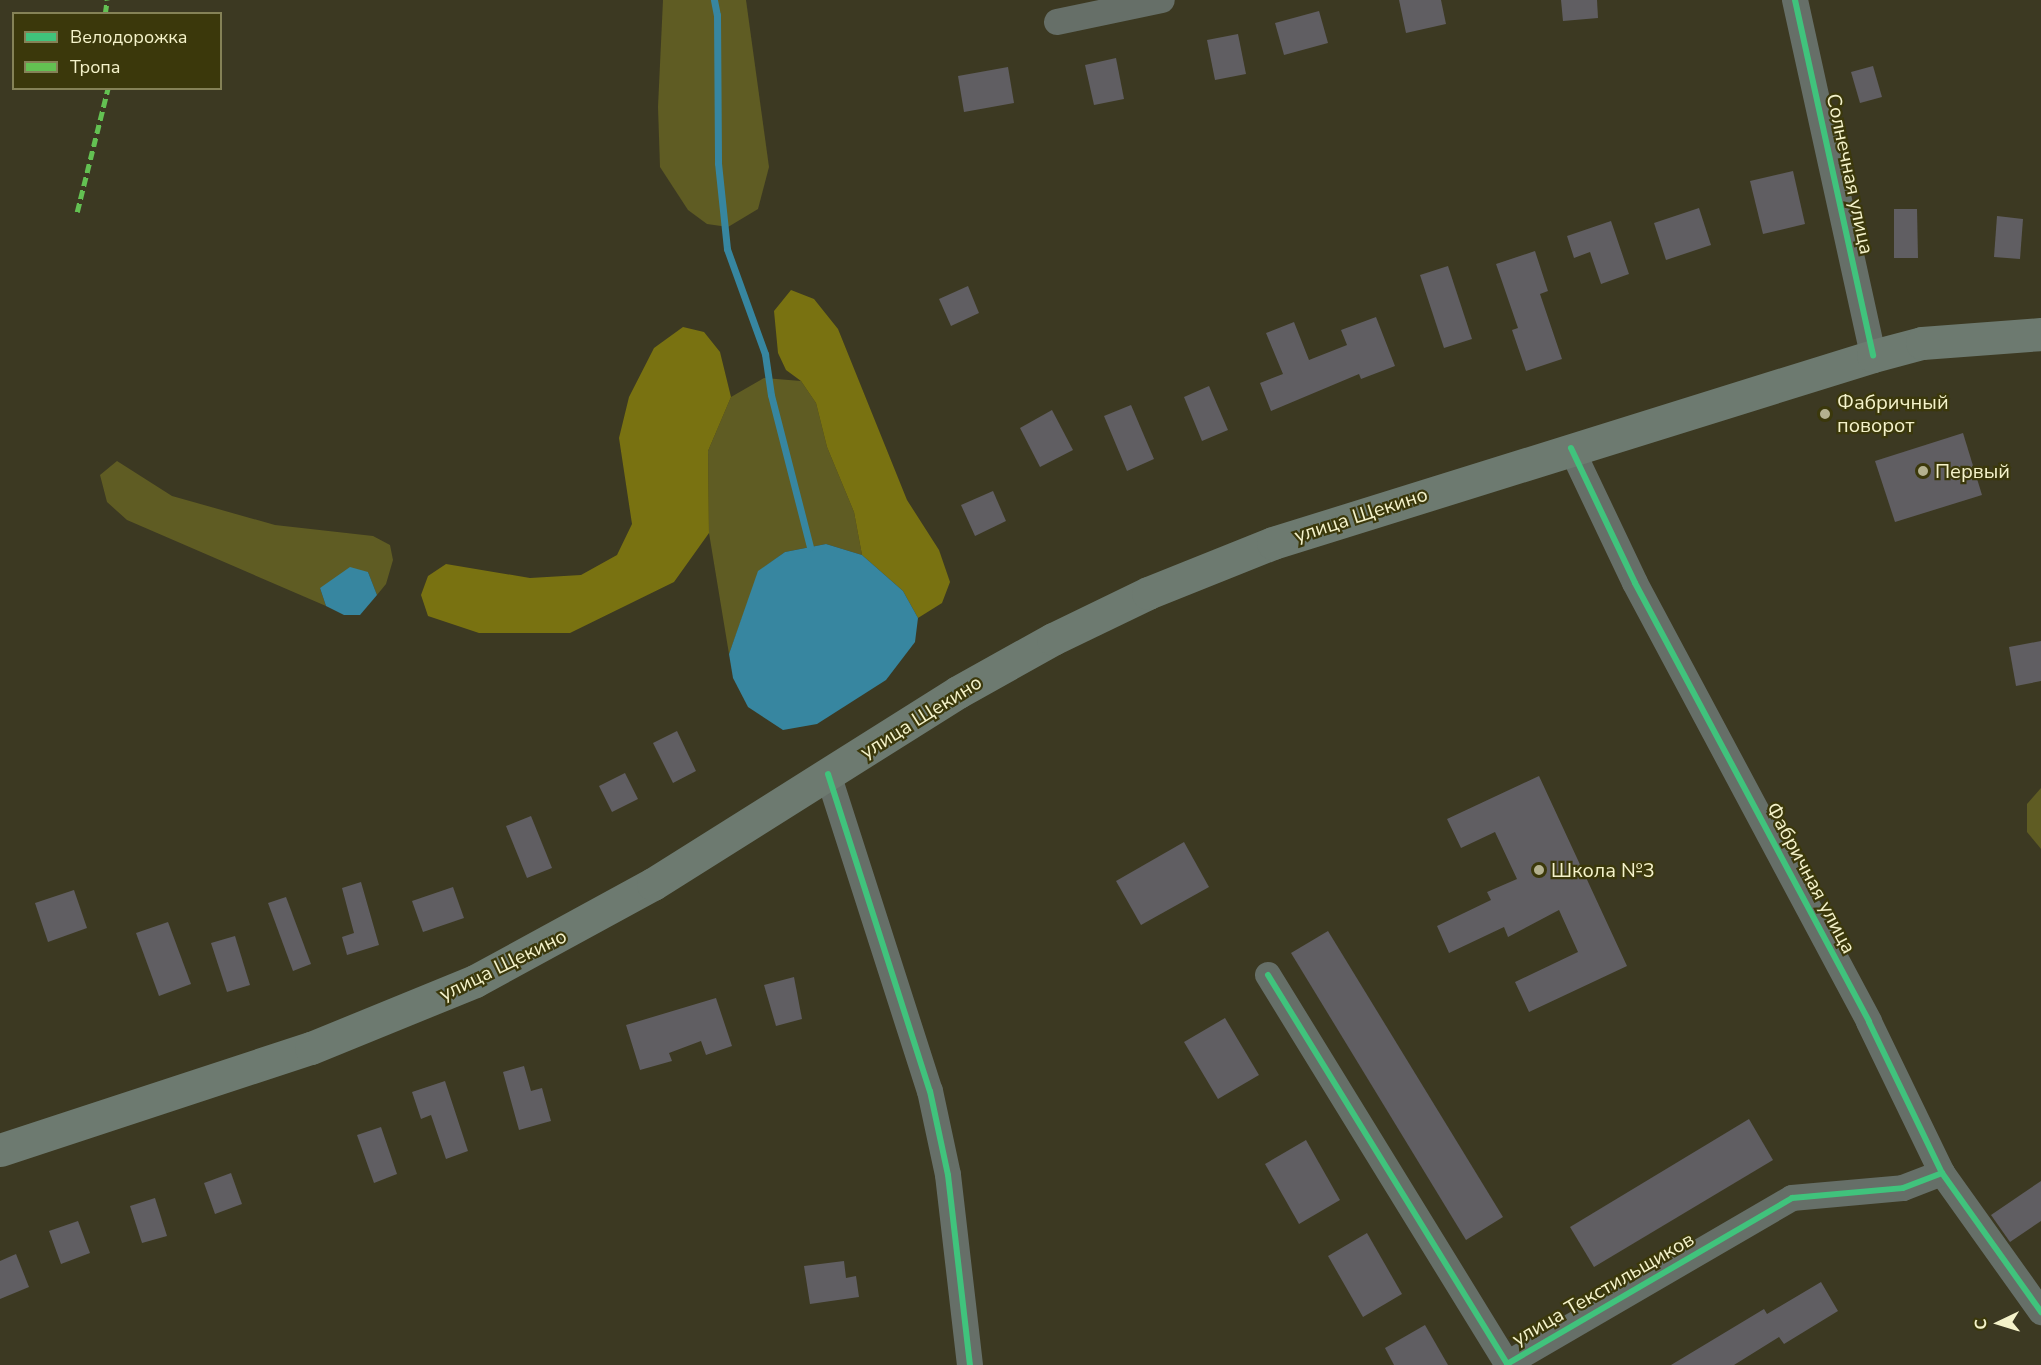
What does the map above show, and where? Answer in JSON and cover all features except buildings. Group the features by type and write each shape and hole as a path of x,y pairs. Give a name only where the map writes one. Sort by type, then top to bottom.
{"main road":[{"name":"улица Щекино","path":"0,1150 312,1048 475,981 644,890 996,671 1148,592 1273,543 1873,356 1922,343 2041,334"}],"street":[{"path":"1057,22 1162,0"},
{"name":"Солнечная улица","path":"1796,0 1873,356"},
{"name":"Фабричная улица","path":"1572,448 1635,584 1869,1022 1942,1173 2041,1312"},
{"path":"828,774 930,1091 951,1196 970,1365"},
{"name":"улица Текстильщиков","path":"1268,975 1507,1364 1792,1198 1903,1188 1942,1173"}],"shaded area":[{"path":"663,0 746,0 769,167 758,209 728,227 707,224 688,210 660,167 658,107"},
{"path":"791,290 814,299 838,329 907,500 939,550 950,582 942,603 918,618 903,591 862,555 854,512 827,447 816,403 801,381 786,370 778,353 774,311"},
{"path":"683,327 704,332 720,352 731,397 708,451 709,533 674,582 570,633 479,633 428,616 421,595 428,576 446,564 530,578 581,575 617,555 632,524 619,438 629,397 654,348"},
{"path":"764,378 801,381 816,403 827,447 854,512 862,555 826,544 785,552 759,571 729,654 709,533 708,451 731,397"},
{"path":"117,461 172,496 275,525 373,536 390,545 393,560 386,584 377,595 368,572 320,588 326,606 127,520 107,502 100,475"},
{"path":"2041,788 2041,849 2027,832 2027,804"}],"water":[{"path":"826,544 862,555 903,591 918,618 915,642 886,680 817,724 783,730 748,707 733,678 729,654 758,571 785,552"},
{"path":"350,567 368,572 377,595 360,615 344,615 326,606 320,588"}],"waterway":[{"path":"714,0 717,15 718,163 727,249 765,354 771,395 810,547"}],"marked path":[{"path":"105,12 107,0"},
{"path":"77,212 108,90"}],"cycle path":[{"path":"1795,0 1873,356"},
{"path":"1571,448 1635,583 1869,1022 1942,1173 2041,1312"},
{"path":"828,774 930,1091 948,1175 970,1365"},
{"path":"1268,975 1507,1364 1792,1198 1903,1188 1942,1173"}],"place":[{"name":"Фабричный поворот","path":"1825,414"},
{"name":"Первый","path":"1923,471"},
{"name":"Школа №3","path":"1539,870"}]}
